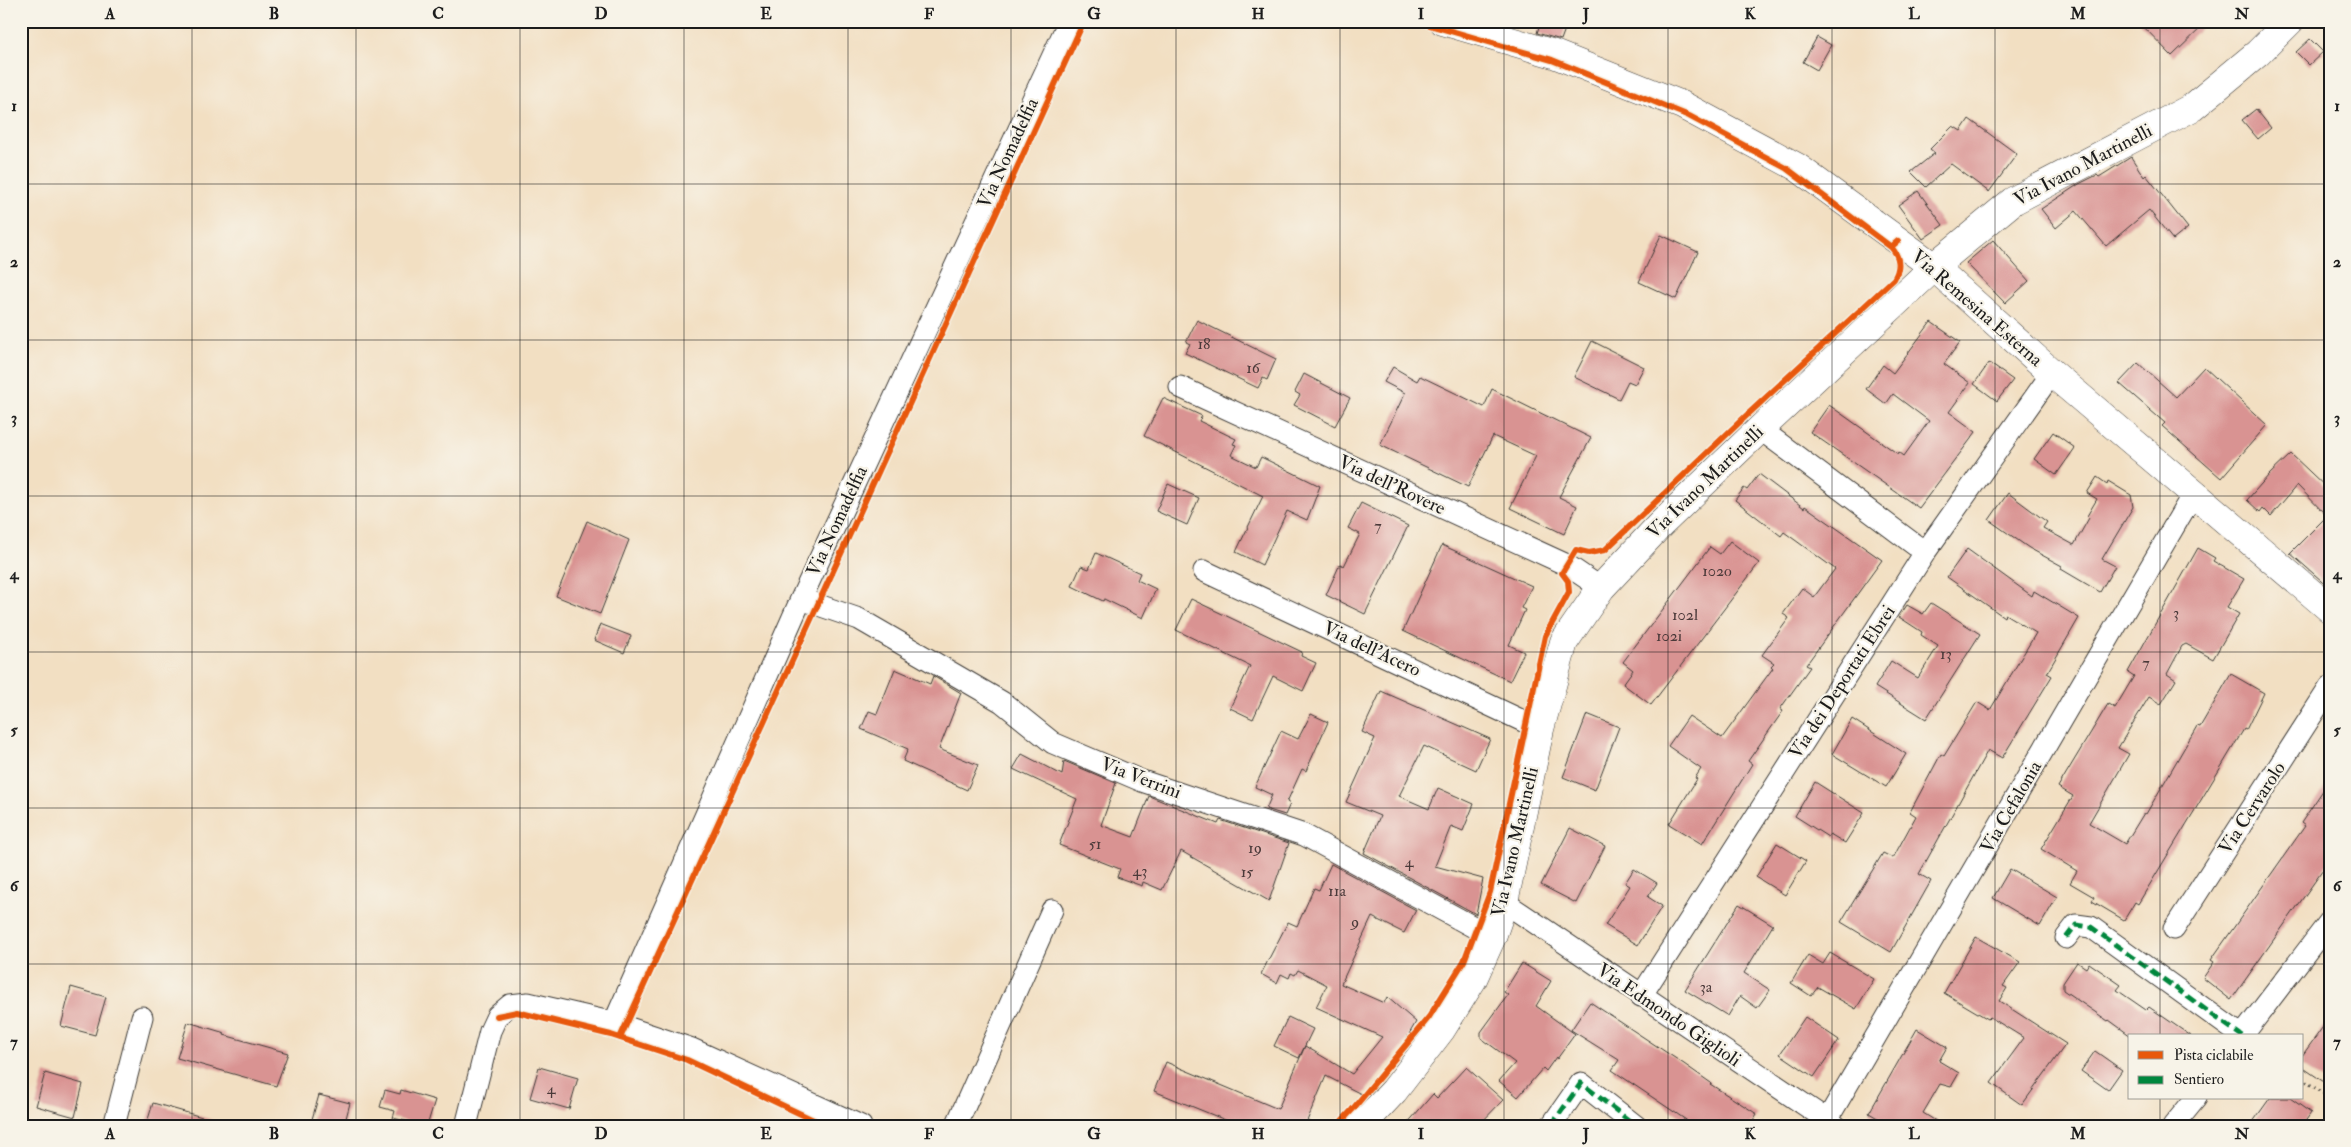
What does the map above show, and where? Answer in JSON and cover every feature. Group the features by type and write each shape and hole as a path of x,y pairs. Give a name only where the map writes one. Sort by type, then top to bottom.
{"street":[{"name":"Via Nomadelfia","path":"614,1024 801,599 1069,21"},
{"name":"Via Remesina Esterna","path":"1443,21 1554,54 1682,105 1797,166 1934,267 2052,373 2330,609"},
{"name":"Via Ivano Martinelli","path":"1361,1126 1394,1091 1441,1030 1473,979 1492,937 1504,902 1540,729 1564,642 1601,588 1660,525 1760,429 1934,267 2013,201 2193,107 2258,53 2290,21"},
{"name":"Via dei Deportati Ebrei","path":"1641,996 1926,551 2052,373"},
{"name":"Via dell'Rovere","path":"1180,387 1567,565 1601,588"},
{"path":"1760,429 1915,545 1926,551"},
{"name":"Via Cefalonia","path":"1832,1123 2193,494"},
{"name":"Via dell'Acero","path":"1204,571 1540,729"},
{"name":"Via Verrini","path":"801,599 860,619 1002,702 1053,743 1142,781 1304,835 1492,937"},
{"name":"Via Cervarolo","path":"2174,929 2330,687"},
{"name":"Via Edmondo Giglioli","path":"1504,902 1832,1123"},
{"path":"956,1126 1052,910"},
{"path":"2244,1034 2330,921"},
{"path":"2066,938 2076,925 2091,927 2239,1034"},
{"path":"466,1126 484,1052 497,1016 510,1005 528,1003 614,1024 692,1049 861,1126"},
{"path":"114,1126 142,1017"},
{"path":"1551,1126 1581,1083 1636,1126"},
{"path":"2173,1126 2194,1100"}],"path":[{"path":"2304,1080 2330,1098"}],"building":[{"path":"1541,21 1568,21 1561,40 1537,33"},
{"path":"2138,21 2208,21 2172,56"},
{"path":"1817,37 1831,45 1817,70 1803,62"},
{"path":"2310,39 2323,52 2309,65 2296,52"},
{"path":"2256,109 2271,128 2258,139 2242,120"},
{"path":"1969,119 2017,154 1989,192 1951,164 1926,187 1911,172 1935,153 1930,149 1953,126 1961,131"},
{"path":"2131,157 2144,177 2146,175 2188,228 2173,240 2149,210 2106,246 2076,211 2056,228 2041,209 2079,184 2097,175 2099,177"},
{"path":"1918,191 1943,225 1923,239 1898,205"},
{"path":"1661,235 1698,252 1676,299 1639,282"},
{"path":"1993,240 2029,281 2005,303 1966,263"},
{"path":"1197,320 1276,359 1267,380 1263,378 1258,388 1185,353 1190,344 1186,342"},
{"path":"1931,322 1960,342 1944,364 1970,383 1949,412 1976,432 1919,508 1810,432 1829,405 1898,454 1899,452 1904,456 1929,421 1893,394 1886,404 1866,389 1883,365 1893,373"},
{"path":"1592,341 1644,367 1635,384 1628,381 1619,399 1574,377"},
{"path":"1989,363 2013,380 1997,401 1974,384"},
{"path":"2138,363 2176,397 2204,367 2267,425 2221,478 2162,426 2165,423 2119,383"},
{"path":"1393,367 1417,381 1420,376 1484,407 1492,389 1591,438 1559,497 1577,506 1564,534 1510,508 1536,456 1493,436 1468,487 1380,445 1405,393 1384,382"},
{"path":"1304,374 1350,398 1335,426 1294,405 1300,395 1295,392"},
{"path":"1163,398 1202,416 1199,421 1236,439 1233,444 1236,445 1231,455 1256,467 1261,457 1320,486 1307,520 1287,511 1262,565 1236,552 1263,496 1144,436"},
{"path":"2053,432 2075,448 2056,475 2034,459"},
{"path":"2291,454 2330,491 2330,588 2290,553 2327,516 2297,485 2271,516 2263,508 2260,512 2247,500"},
{"path":"1759,474 1804,508 1805,506 1882,560 1806,665 1810,667 1780,709 1783,711 1748,761 1752,764 1702,844 1669,824 1697,779 1695,778 1701,769 1668,746 1689,716 1722,738 1773,668 1771,666 1774,663 1762,655 1789,618 1783,614 1802,588 1814,597 1835,569 1784,532 1781,536 1735,500 1744,488 1747,490"},
{"path":"2097,477 2107,484 2108,481 2131,495 2133,507 2102,559 2115,566 2100,592 2061,569 2062,566 2029,548 1989,520 2008,493 2047,522 2043,528 2074,545 2097,499 2087,493"},
{"path":"1168,484 1199,498 1187,525 1156,511"},
{"path":"1361,503 1408,526 1365,614 1326,595 1340,564 1344,566 1360,534 1348,528"},
{"path":"587,521 629,540 600,614 556,596"},
{"path":"1730,541 1759,563 1651,705 1623,684 1633,670 1623,662 1710,547 1720,554"},
{"path":"1442,545 1532,586 1521,608 1525,610 1509,645 1524,652 1510,681 1403,631"},
{"path":"2198,548 2215,558 2213,561 2244,579 2227,607 2239,614 2213,659 2186,644 2182,646 2167,674 2176,680 2161,704 2149,697 2133,723 2118,748 2129,754 2089,823 2125,844 2144,813 2146,814 2197,726 2200,727 2231,674 2264,693 2246,730 2244,729 2138,904 2135,902 2124,920 2092,901 2094,897 2070,883 2077,871 2041,849 2073,796 2058,787 2108,704 2115,708 2134,676 2128,672"},
{"path":"1967,549 2032,596 2034,591 2079,618 2047,673 2052,676 2002,758 1988,750 1919,874 1931,881 1891,952 1841,922 1883,853 1893,858 1916,816 1910,812 1941,754 1944,756 1977,702 1990,710 2036,633 2005,614 2004,617 1947,577"},
{"path":"1096,553 1140,573 1137,580 1156,589 1143,618 1072,586 1081,566 1089,569"},
{"path":"1191,599 1302,652 1301,656 1316,663 1303,691 1273,676 1253,719 1230,708 1250,666 1176,630"},
{"path":"1931,603 1980,634 1926,719 1875,687 1891,661 1918,678 1938,646 1921,635 1922,632 1899,617 1907,605 1923,614"},
{"path":"600,624 631,636 624,653 594,640"},
{"path":"895,669 930,684 933,676 961,693 939,749 978,765 967,790 903,761 908,749 861,729 869,711 877,714"},
{"path":"1381,691 1490,739 1476,770 1424,746 1399,796 1429,809 1438,788 1474,804 1463,831 1451,826 1435,866 1483,879 1476,914 1364,853 1380,816 1346,802 1375,738 1362,732"},
{"path":"1311,714 1328,722 1306,771 1302,769 1287,802 1290,804 1285,815 1266,809 1272,795 1255,787 1281,731 1298,739"},
{"path":"1587,714 1619,727 1595,790 1563,777"},
{"path":"1852,719 1906,754 1886,787 1832,754"},
{"path":"1022,754 1062,775 1064,761 1116,783 1101,825 1133,837 1149,796 1218,824 1220,820 1289,843 1269,901 1181,851 1162,890 1143,882 1142,886 1117,877 1120,869 1059,845 1077,799 1013,769"},
{"path":"2330,780 2330,860 2231,1000 2203,978 2214,962 2211,960 2305,826 2301,823"},
{"path":"1815,782 1864,813 1845,843 1830,834 1828,837 1795,816"},
{"path":"1570,828 1605,846 1576,903 1541,885"},
{"path":"1777,843 1806,861 1785,895 1756,877"},
{"path":"1331,864 1416,910 1404,933 1372,917 1341,984 1384,1003 1387,997 1416,1022 1401,1048 1363,1095 1326,1076 1307,1121 1318,1126 1240,1126 1154,1091 1166,1062 1278,1109 1305,1046 1352,1074 1382,1037 1316,1007 1327,985 1298,970 1295,975 1291,973 1289,978 1281,974 1277,983 1261,974 1288,922 1297,926 1314,888 1319,890"},
{"path":"1634,869 1657,883 1648,897 1662,906 1638,945 1605,925 1630,886 1625,883"},
{"path":"2010,869 2057,897 2040,926 1993,898"},
{"path":"1739,904 1773,925 1744,973 1770,990 1757,1008 1740,996 1728,1016 1685,990"},
{"path":"1976,937 2020,962 2003,986 2007,988 1999,1001 2066,1044 2022,1105 1991,1083 2024,1038 1990,1017 1988,1019 1944,993"},
{"path":"1830,953 1874,979 1856,1009 1818,987 1811,996 1791,983 1808,955 1823,964"},
{"path":"2077,962 2086,968 2089,963 2121,985 2117,990 2146,1010 2149,1007 2188,1034 2128,1034 2063,990 2063,983"},
{"path":"1522,963 1551,981 1536,1006 1575,1034 1557,1059 1556,1057 1546,1071 1543,1068 1518,1097 1499,1081 1515,1063 1481,1038 1481,1032 1508,995 1504,992"},
{"path":"71,987 106,997 95,1035 61,1026"},
{"path":"1590,1002 1757,1114 1749,1126 1695,1126 1612,1070 1619,1060 1571,1030"},
{"path":"1288,1017 1313,1029 1299,1058 1274,1046"},
{"path":"1805,1017 1839,1040 1814,1077 1780,1054"},
{"path":"2330,1017 2330,1086 2304,1068 2304,1053"},
{"path":"188,1022 225,1033 224,1035 288,1053 276,1086 177,1058"},
{"path":"1917,1029 1947,1047 1939,1061 1959,1073 1951,1087 1940,1084 1923,1113 1944,1126 1891,1126 1869,1113"},
{"path":"2095,1051 2122,1070 2108,1090 2081,1071"},
{"path":"539,1067 578,1078 569,1109 530,1098"},
{"path":"1466,1067 1503,1100 1478,1126 1405,1126 1433,1094 1437,1098"},
{"path":"45,1073 83,1084 75,1117 36,1106"},
{"path":"385,1090 400,1094 401,1090 435,1100 427,1126 393,1118 395,1111 380,1107"},
{"path":"319,1095 350,1103 344,1126 310,1126"},
{"path":"2269,1100 2293,1100 2311,1113 2302,1126 2250,1126"},
{"path":"153,1103 216,1121 216,1126 146,1126"}],"marked path":[{"path":"2066,938 2076,925 2091,927 2239,1034"},
{"path":"1551,1126 1581,1083 1636,1126"}],"cycle path":[{"path":"620,1038 1084,21"},
{"path":"1416,21 1552,60 1689,116 1786,168 1891,247"},
{"path":"1337,1126 1429,1017 1464,961 1490,892 1545,636 1569,592 1568,581 1562,573 1576,550 1589,553 1605,550 1894,279 1898,270 1898,262 1891,247 1898,241"},
{"path":"497,1016 517,1012 611,1035 687,1060 826,1126"}]}
